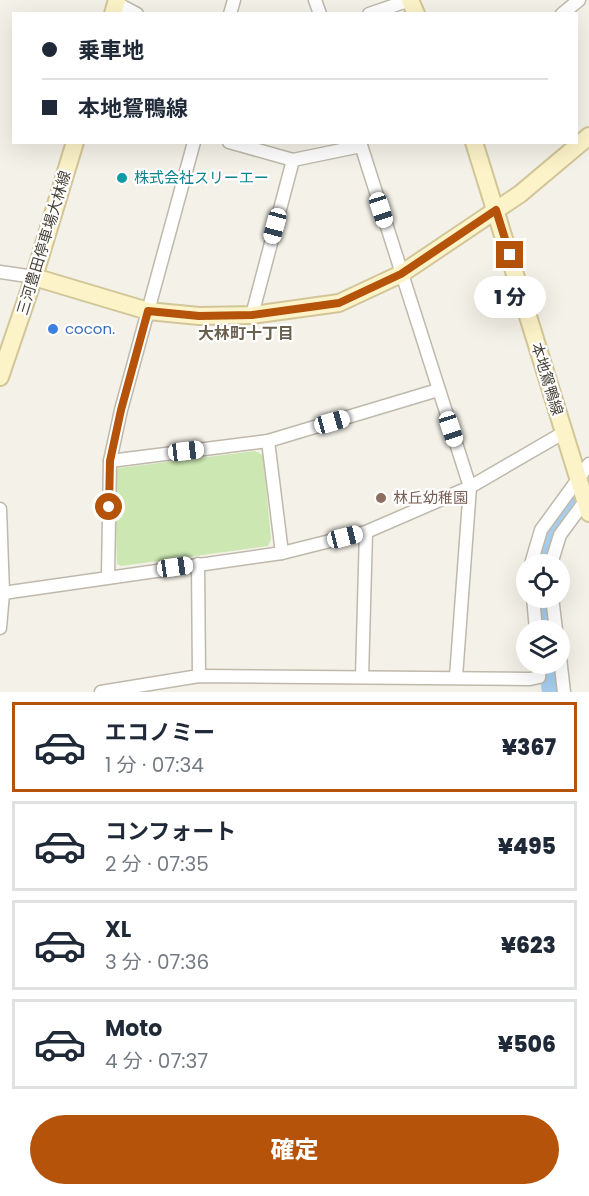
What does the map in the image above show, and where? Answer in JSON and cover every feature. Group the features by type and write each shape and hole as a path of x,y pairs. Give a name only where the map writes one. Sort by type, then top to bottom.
{"main road":[{"path":"34,277 148,311 199,316 252,315 339,303 401,274 520,194 589,136"},
{"name":"三河豊田停車場大林線","path":"0,376 34,277 74,144"},
{"name":"本地鴛鴨線","path":"475,144 563,433 588,503"}],"street":[{"path":"375,12 410,0"},
{"path":"564,12 579,0"},
{"path":"116,6 132,12"},
{"path":"108,576 110,461 121,410 193,144"},
{"path":"236,144 293,160 360,144 470,487 456,677"},
{"path":"252,315 293,160"},
{"path":"0,272 34,277"},
{"path":"110,461 268,441 438,390"},
{"path":"3,592 282,553 366,532 470,487 563,433"},
{"path":"268,441 282,553"},
{"path":"534,554 541,530 589,465"},
{"path":"554,554 560,535 588,503"},
{"path":"0,509 3,592 0,628"},
{"path":"362,677 366,532"},
{"path":"198,564 199,676"},
{"path":"101,692 137,688 199,676 530,679 539,677 539,674"},
{"path":"562,674 564,692"},
{"path":"301,678 301,692"}],"green space":[{"path":"255,451 263,455 271,539 268,546 121,566 117,564 114,472 119,468"}],"waterway":[{"path":"545,554 555,530 589,479"},
{"path":"543,608 545,620"},
{"path":"552,674 554,692"}],"place":[{"name":"株式会社スリーエー","path":"122,178"},
{"name":"cocon.","path":"53,329"},
{"name":"林丘幼稚園","path":"381,498"}],"district":[{"name":"大林町十丁目","path":"246,333"}],"route":[{"path":"109,507 110,461 121,410 148,311 199,316 252,315 339,303 401,274 496,210 510,255"}]}
